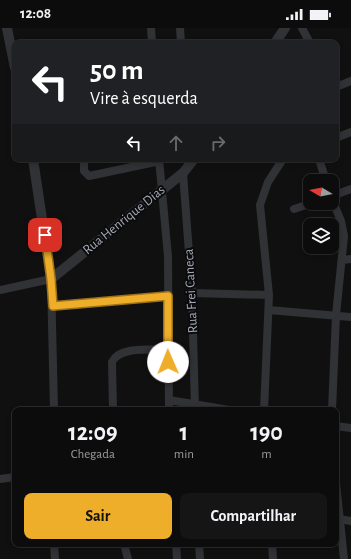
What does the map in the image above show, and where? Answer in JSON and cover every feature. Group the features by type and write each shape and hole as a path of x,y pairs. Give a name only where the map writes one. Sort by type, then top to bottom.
{"street":[{"path":"151,28 152,40"},
{"path":"180,28 181,40"},
{"path":"277,40 285,28"},
{"path":"302,28 308,40"},
{"path":"5,31 12,57"},
{"path":"339,86 351,81"},
{"path":"339,137 351,132"},
{"path":"33,162 51,279 53,306 54,407"},
{"path":"84,162 84,171 90,176 100,175 128,163 139,162"},
{"name":"Rua Frei Caneca","path":"160,162 161,191 165,212 168,296 169,407"},
{"name":"Rua Henrique Dias","path":"51,279 183,173 192,162"},
{"path":"264,407 269,295 260,205 268,182 281,162"},
{"path":"320,162 324,174"},
{"name":"Rua Frei Caneca","path":"183,173 192,293 195,407"},
{"path":"339,194 351,188"},
{"path":"294,209 303,206"},
{"path":"332,407 336,316 347,259 341,221 337,210"},
{"path":"0,290 51,279"},
{"path":"192,293 269,295"},
{"path":"53,306 168,296"},
{"path":"268,310 351,317"},
{"path":"113,407 112,362 115,356 122,352 168,349"},
{"path":"169,400 192,407"},
{"path":"339,426 351,428"},
{"path":"0,479 12,477"},
{"path":"344,559 339,519 351,521"},
{"path":"54,547 55,559"},
{"path":"125,547 128,559"},
{"path":"176,547 177,559"},
{"path":"199,547 200,559"},
{"path":"272,547 273,559"}],"route":[{"path":"45,235 53,306 168,296 168,362"}]}
